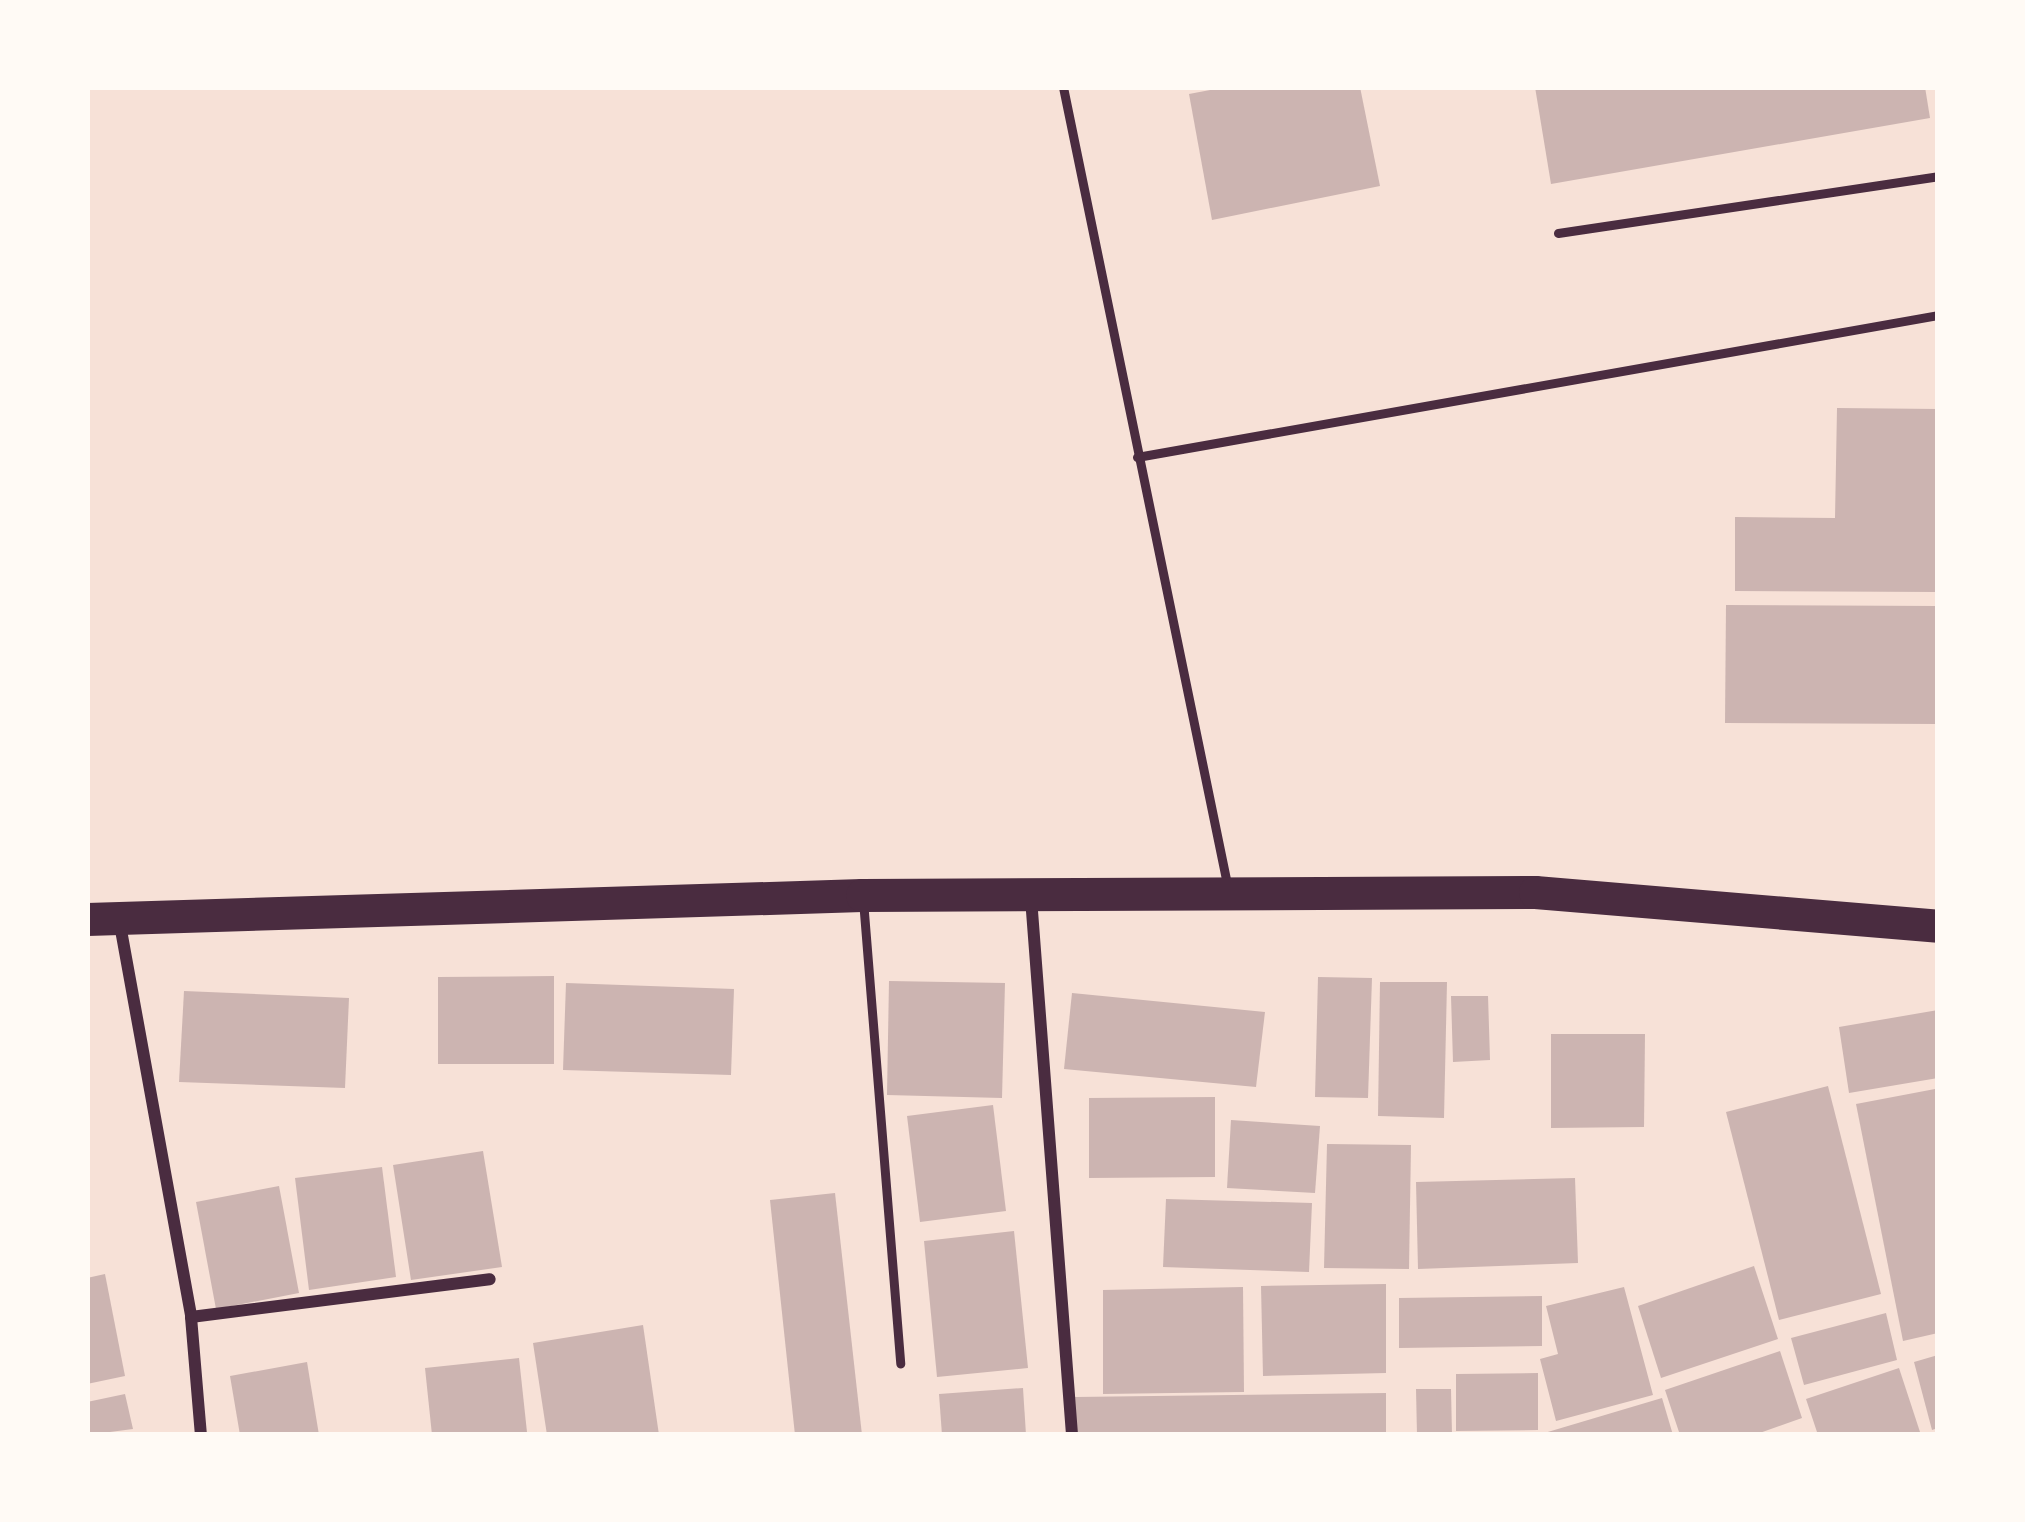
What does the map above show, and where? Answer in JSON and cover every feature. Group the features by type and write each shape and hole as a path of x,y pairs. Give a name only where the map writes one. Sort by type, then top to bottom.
{"highway":[{"path":"103,919 862,895 1535,892 1938,926"}],"street":[{"path":"1030,896 1072,1435"},
{"path":"103,919 191,1317 201,1435"},
{"path":"191,1317 490,1280"}],"lane":[{"path":"1063,87 1229,895"},
{"path":"1558,233 1938,176"},
{"path":"1137,457 1938,316"},
{"path":"862,895 900,1364"}],"building":[{"path":"1226,87 1360,87 1380,186 1212,220 1189,94"},
{"path":"1535,87 1925,87 1930,118 1551,184"},
{"path":"1837,408 1938,409 1937,592 1735,591 1735,517 1835,518"},
{"path":"1726,605 1938,606 1938,724 1725,723"},
{"path":"554,976 554,1064 438,1064 438,977"},
{"path":"1318,977 1372,978 1368,1098 1315,1097"},
{"path":"889,981 1005,983 1002,1098 887,1095"},
{"path":"1380,982 1447,982 1444,1118 1378,1116"},
{"path":"566,983 734,989 731,1075 563,1070"},
{"path":"184,991 349,998 345,1088 179,1082"},
{"path":"1072,993 1265,1012 1256,1087 1064,1069"},
{"path":"1451,996 1488,996 1490,1060 1453,1062"},
{"path":"1938,1010 1938,1078 1849,1093 1839,1027"},
{"path":"1551,1034 1645,1034 1644,1127 1551,1128"},
{"path":"1828,1086 1881,1294 1779,1320 1726,1112"},
{"path":"1935,1089 1938,1333 1903,1341 1856,1104"},
{"path":"1215,1097 1215,1177 1089,1178 1089,1098"},
{"path":"993,1105 1006,1211 920,1222 907,1116"},
{"path":"1231,1120 1320,1126 1315,1193 1227,1188"},
{"path":"1327,1144 1411,1145 1409,1269 1324,1268"},
{"path":"483,1151 502,1267 411,1280 393,1165"},
{"path":"382,1167 396,1277 309,1290 295,1178"},
{"path":"1575,1178 1578,1263 1418,1269 1416,1182"},
{"path":"279,1186 299,1293 216,1309 196,1202"},
{"path":"835,1193 862,1435 795,1435 770,1200"},
{"path":"1166,1199 1312,1203 1309,1272 1163,1267"},
{"path":"1014,1231 1028,1368 937,1377 924,1241"},
{"path":"1754,1266 1778,1339 1661,1378 1638,1306"},
{"path":"105,1274 125,1376 87,1384 87,1278"},
{"path":"1386,1284 1386,1373 1263,1376 1261,1286"},
{"path":"1243,1287 1244,1392 1103,1394 1103,1290"},
{"path":"1624,1287 1653,1395 1556,1421 1540,1359 1558,1354 1546,1306"},
{"path":"1542,1296 1542,1346 1399,1348 1399,1298"},
{"path":"1886,1313 1897,1360 1804,1385 1791,1338"},
{"path":"643,1325 659,1435 547,1435 533,1343"},
{"path":"1780,1351 1802,1418 1754,1435 1680,1435 1665,1390"},
{"path":"1938,1355 1938,1428 1932,1430 1914,1362"},
{"path":"519,1358 527,1432 432,1435 425,1368"},
{"path":"307,1362 319,1435 240,1435 230,1376"},
{"path":"1899,1368 1921,1435 1818,1435 1806,1399"},
{"path":"1538,1373 1538,1430 1456,1431 1456,1374"},
{"path":"1023,1388 1026,1435 942,1435 939,1394"},
{"path":"1416,1389 1451,1389 1452,1435 1417,1435"},
{"path":"1386,1393 1386,1435 1076,1435 1075,1397"},
{"path":"125,1394 133,1429 87,1435 87,1402"},
{"path":"1662,1398 1673,1435 1541,1435 1541,1434"}]}
